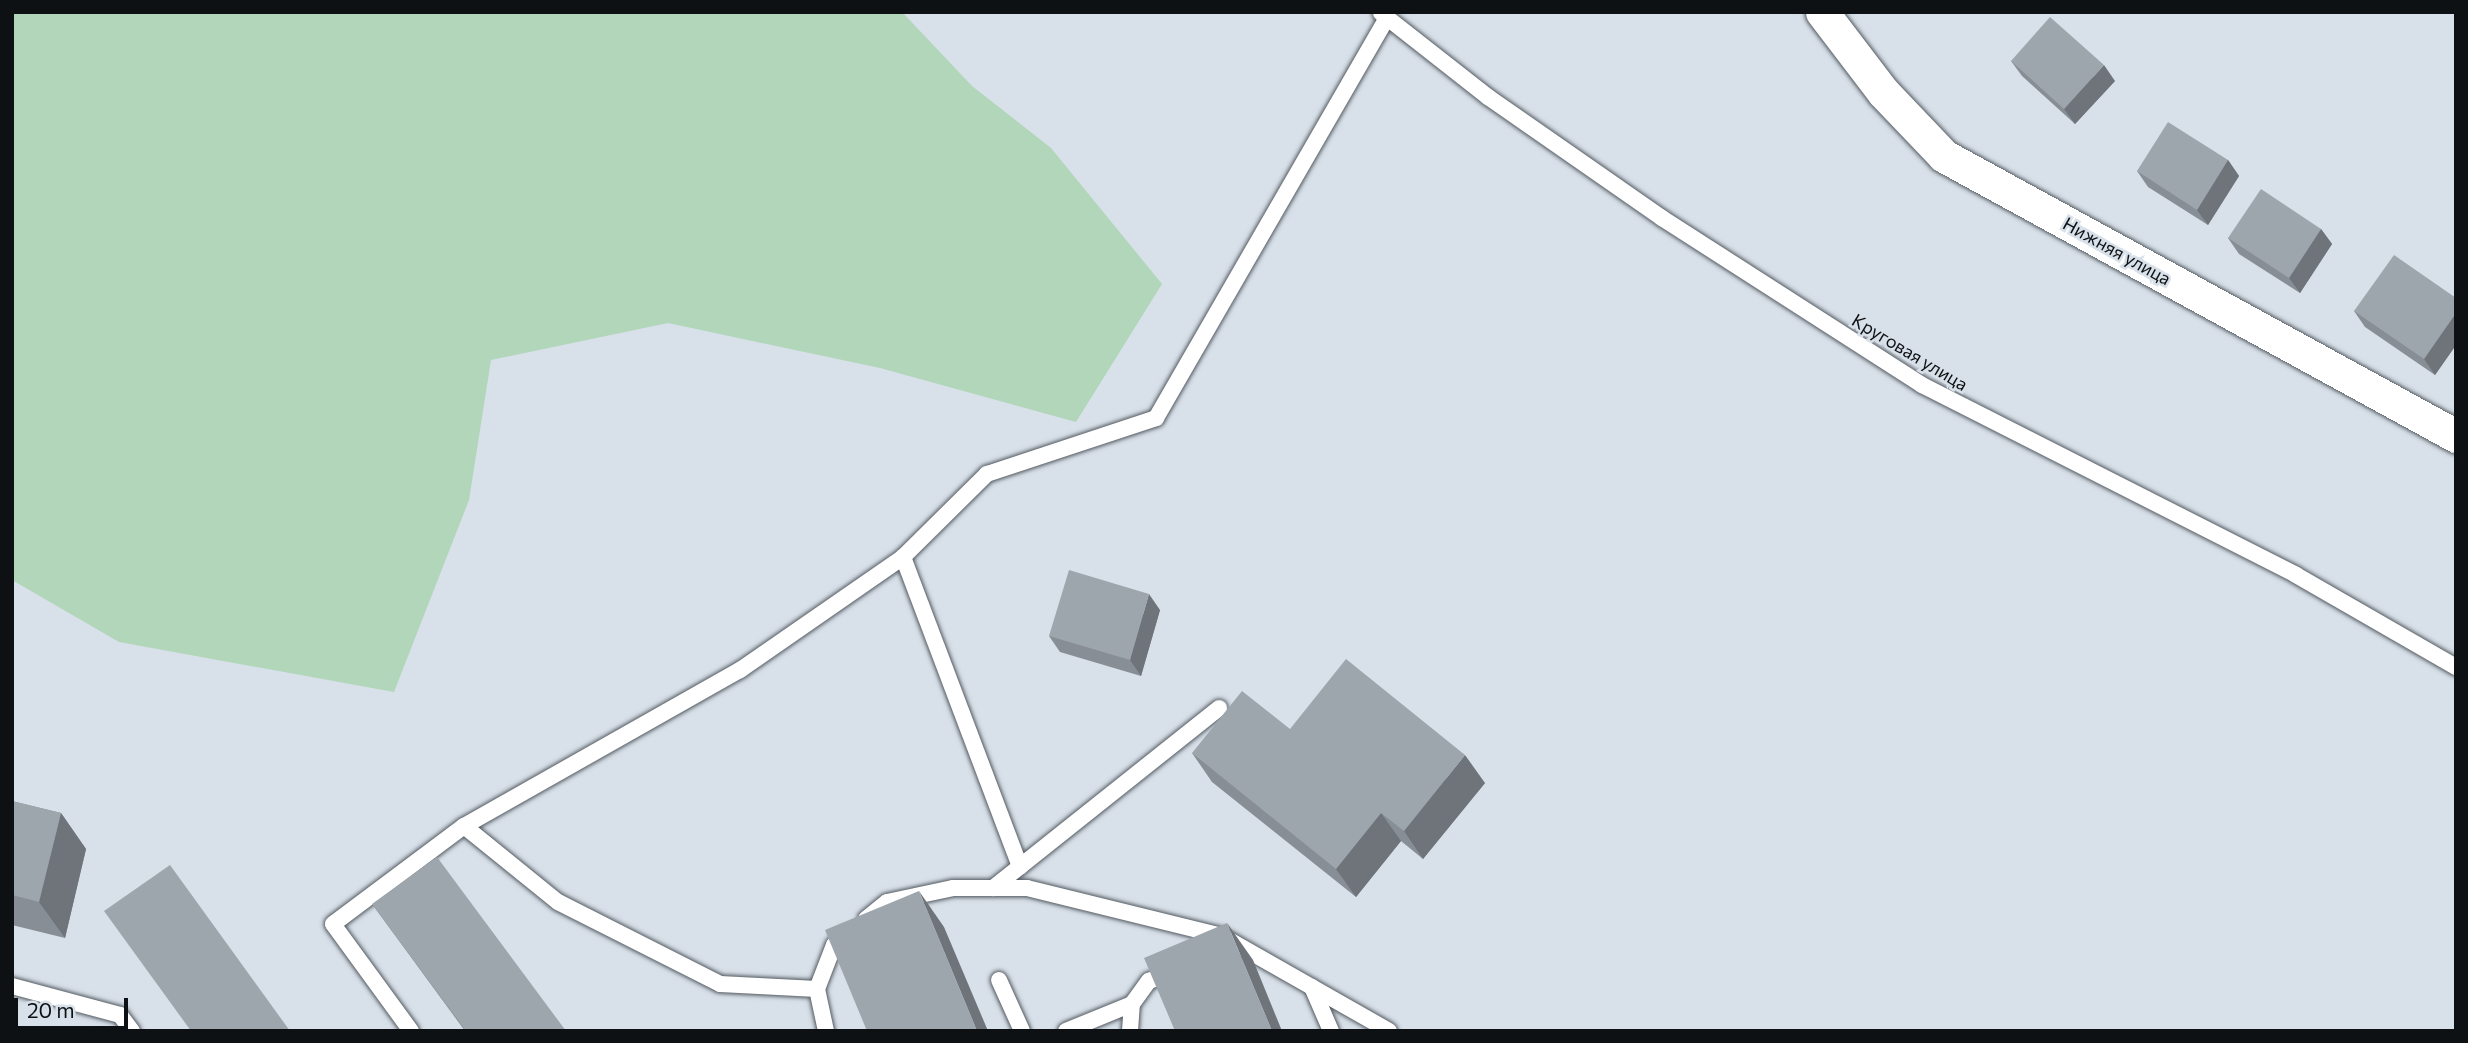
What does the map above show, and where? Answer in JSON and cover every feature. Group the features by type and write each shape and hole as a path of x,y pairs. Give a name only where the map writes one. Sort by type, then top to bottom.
{"street":[{"name":"Нижняя улица","path":"1822,12 1883,92 1944,156 2456,436"}],"lane":[{"path":"411,1031 332,924 464,826 740,670 903,557 987,474 1156,418 1383,16"},
{"name":"Круговая улица","path":"1383,16 1662,218 1922,385 2297,575 2456,667"},
{"path":"903,557 1020,867"},
{"path":"993,888 1219,708"},
{"path":"464,826 558,902 720,984 817,989"},
{"path":"826,1031 817,989 834,945 887,902 953,888 1027,888 1222,936 1389,1031"},
{"path":"1218,955 1241,946"},
{"path":"1066,1031 1132,1004 1149,981 1195,964"},
{"path":"999,980 1023,1031"},
{"path":"12,986 120,1014 132,1031"},
{"path":"1312,987 1331,1031"},
{"path":"1130,1031 1132,1004"}],"green space":[{"path":"12,12 902,12 972,86 1051,148 1162,284 1076,422 880,368 668,323 491,360 469,500 394,692 119,642 12,580"}],"building":[{"path":"2050,17 2104,65 2064,109 2011,61"},
{"path":"2168,122 2228,160 2197,210 2137,171"},
{"path":"2261,189 2321,229 2289,278 2228,238"},
{"path":"2394,255 2456,298 2456,313 2424,359 2354,311"},
{"path":"1069,570 1149,594 1130,660 1049,636"},
{"path":"1346,659 1465,755 1404,831 1381,813 1336,869 1192,753 1242,691 1290,729"},
{"path":"12,801 61,813 39,902 12,895"},
{"path":"437,857 566,1031 466,1031 372,904"},
{"path":"170,865 290,1031 191,1031 104,911"},
{"path":"919,891 977,1031 867,1031 825,930"},
{"path":"1227,923 1272,1031 1175,1031 1144,958"}]}
